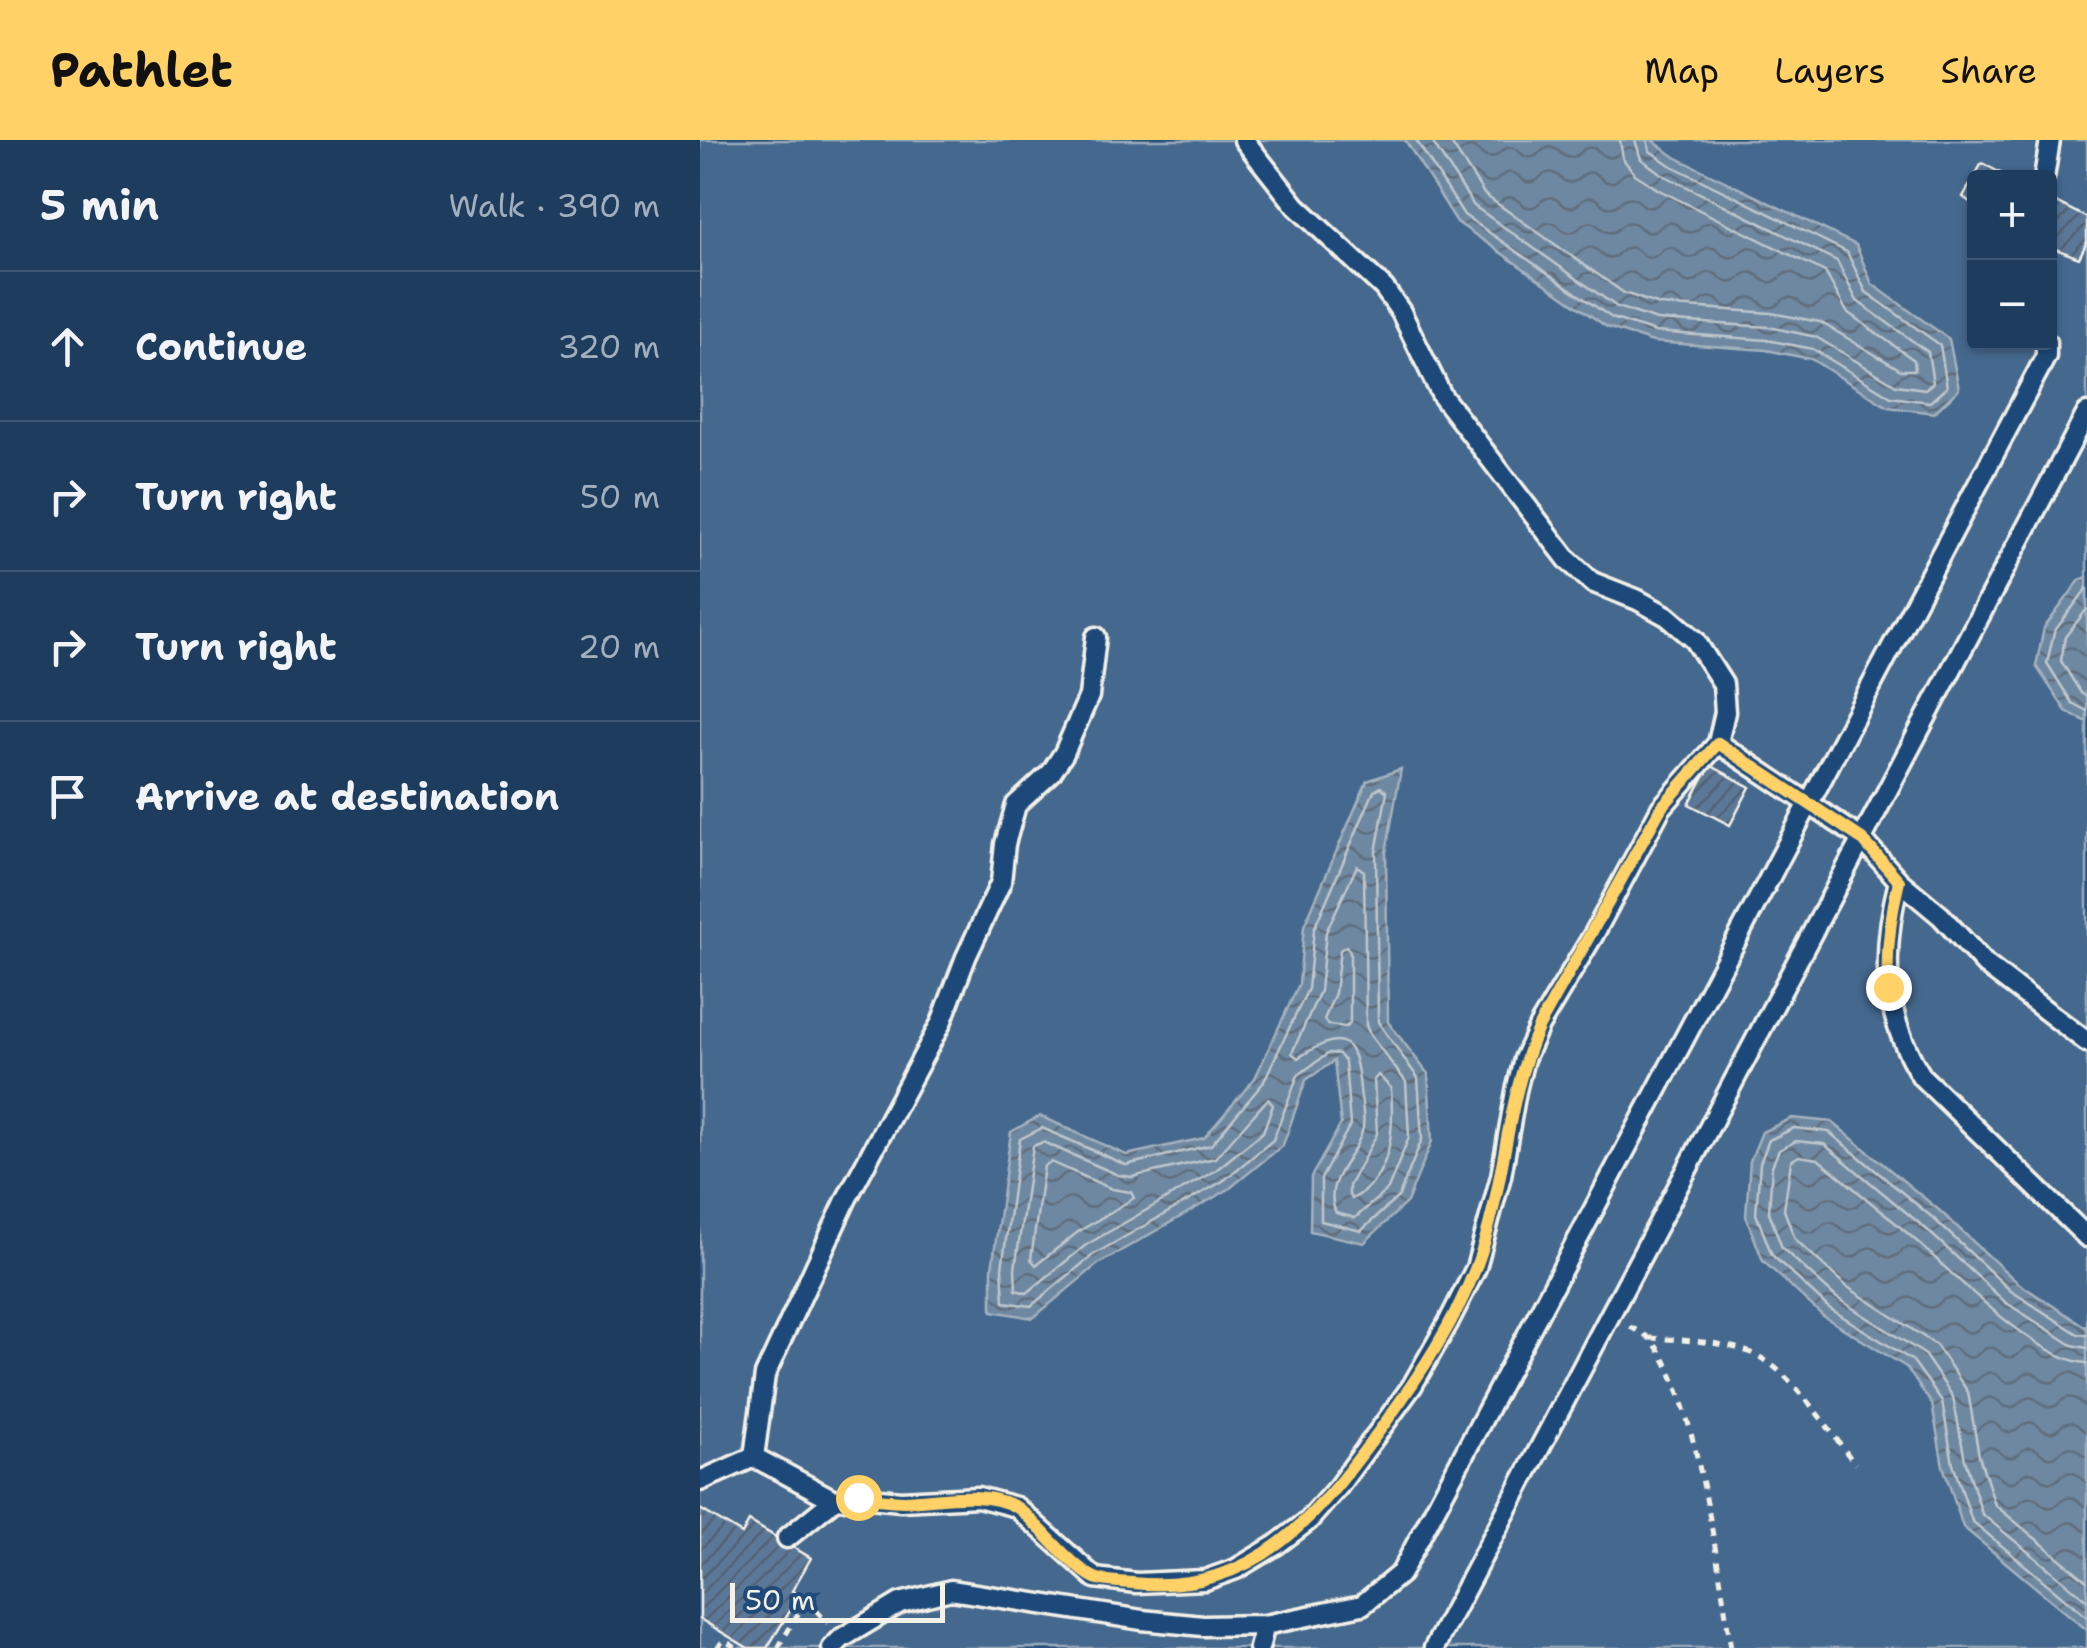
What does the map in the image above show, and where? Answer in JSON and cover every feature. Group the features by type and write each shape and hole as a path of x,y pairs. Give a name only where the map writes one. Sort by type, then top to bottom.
{"lane":[{"path":"787,1538 834,1500 978,1498 1016,1507 1095,1578 1136,1584 1205,1580 1236,1569 1276,1546 1308,1521 1412,1386 1448,1323 1476,1268 1501,1176 1524,1059 1539,1026 1661,808 1718,743 1725,712 1723,684 1695,640 1667,616 1592,582 1568,560 1442,396 1402,312 1384,288 1296,206 1244,140"},
{"path":"2048,170 2050,140"},
{"path":"837,1643 900,1603 950,1590 1142,1620 1204,1626 1265,1625 1362,1605 1401,1573 1809,806 2046,350"},
{"path":"1434,1648 2087,414"},
{"path":"754,1457 765,1375 848,1198 941,1023 1001,882 1016,806 1052,773 1064,753 1089,696 1096,637"},
{"path":"1718,743 1862,839 1899,881 1942,916 1985,964 2087,1042"},
{"path":"1899,881 1890,914 1886,957 1888,987 1903,1048 1922,1078 2087,1238"},
{"path":"754,1457 834,1500"},
{"path":"700,1480 754,1457"},
{"path":"1259,1648 1265,1625"}],"path":[{"path":"1610,1316 1650,1338 1727,1346 1764,1359 1784,1377 1855,1464"},
{"path":"1650,1338 1686,1410 1718,1562 1731,1648"},
{"path":"778,1648 806,1605 812,1606 837,1643"},
{"path":"717,1648 724,1640 736,1648"}],"shaded area":[{"path":"700,140 2087,140 2087,1648 700,1648"}],"water":[{"path":"1405,140 1652,140 1675,157 1856,245 1872,284 1949,339 1959,389 1934,413 1888,407 1811,359 1766,350 1653,342 1607,327 1457,222"},
{"path":"2087,577 2087,722 2066,711 2036,666 2044,628 2080,580"},
{"path":"1401,769 1386,852 1388,1022 1428,1074 1432,1141 1407,1202 1364,1243 1310,1231 1311,1177 1341,1124 1334,1061 1306,1080 1283,1145 1229,1189 1098,1264 1033,1318 992,1311 992,1268 1011,1132 1040,1116 1126,1155 1204,1138 1255,1078 1299,984 1304,926 1367,781"},
{"path":"1792,1118 1832,1122 1940,1211 2018,1283 2087,1328 2087,1630 1963,1527 1943,1466 1932,1404 1906,1367 1823,1316 1763,1261 1746,1216 1750,1161 1762,1132"}],"building":[{"path":"2057,203 2087,218 2087,242 2079,258 2057,250"},
{"path":"1710,765 1750,787 1730,825 1689,804"},
{"path":"700,1509 742,1534 749,1521 811,1558 792,1591 800,1595 767,1648 748,1648 700,1619"}],"route":[{"path":"858,1497 901,1501 978,1498 1016,1507 1095,1578 1136,1584 1205,1580 1236,1569 1276,1546 1308,1521 1412,1386 1448,1323 1476,1268 1501,1176 1524,1059 1539,1026 1594,934 1661,808 1718,743 1862,839 1899,881 1890,914 1888,987"}]}
